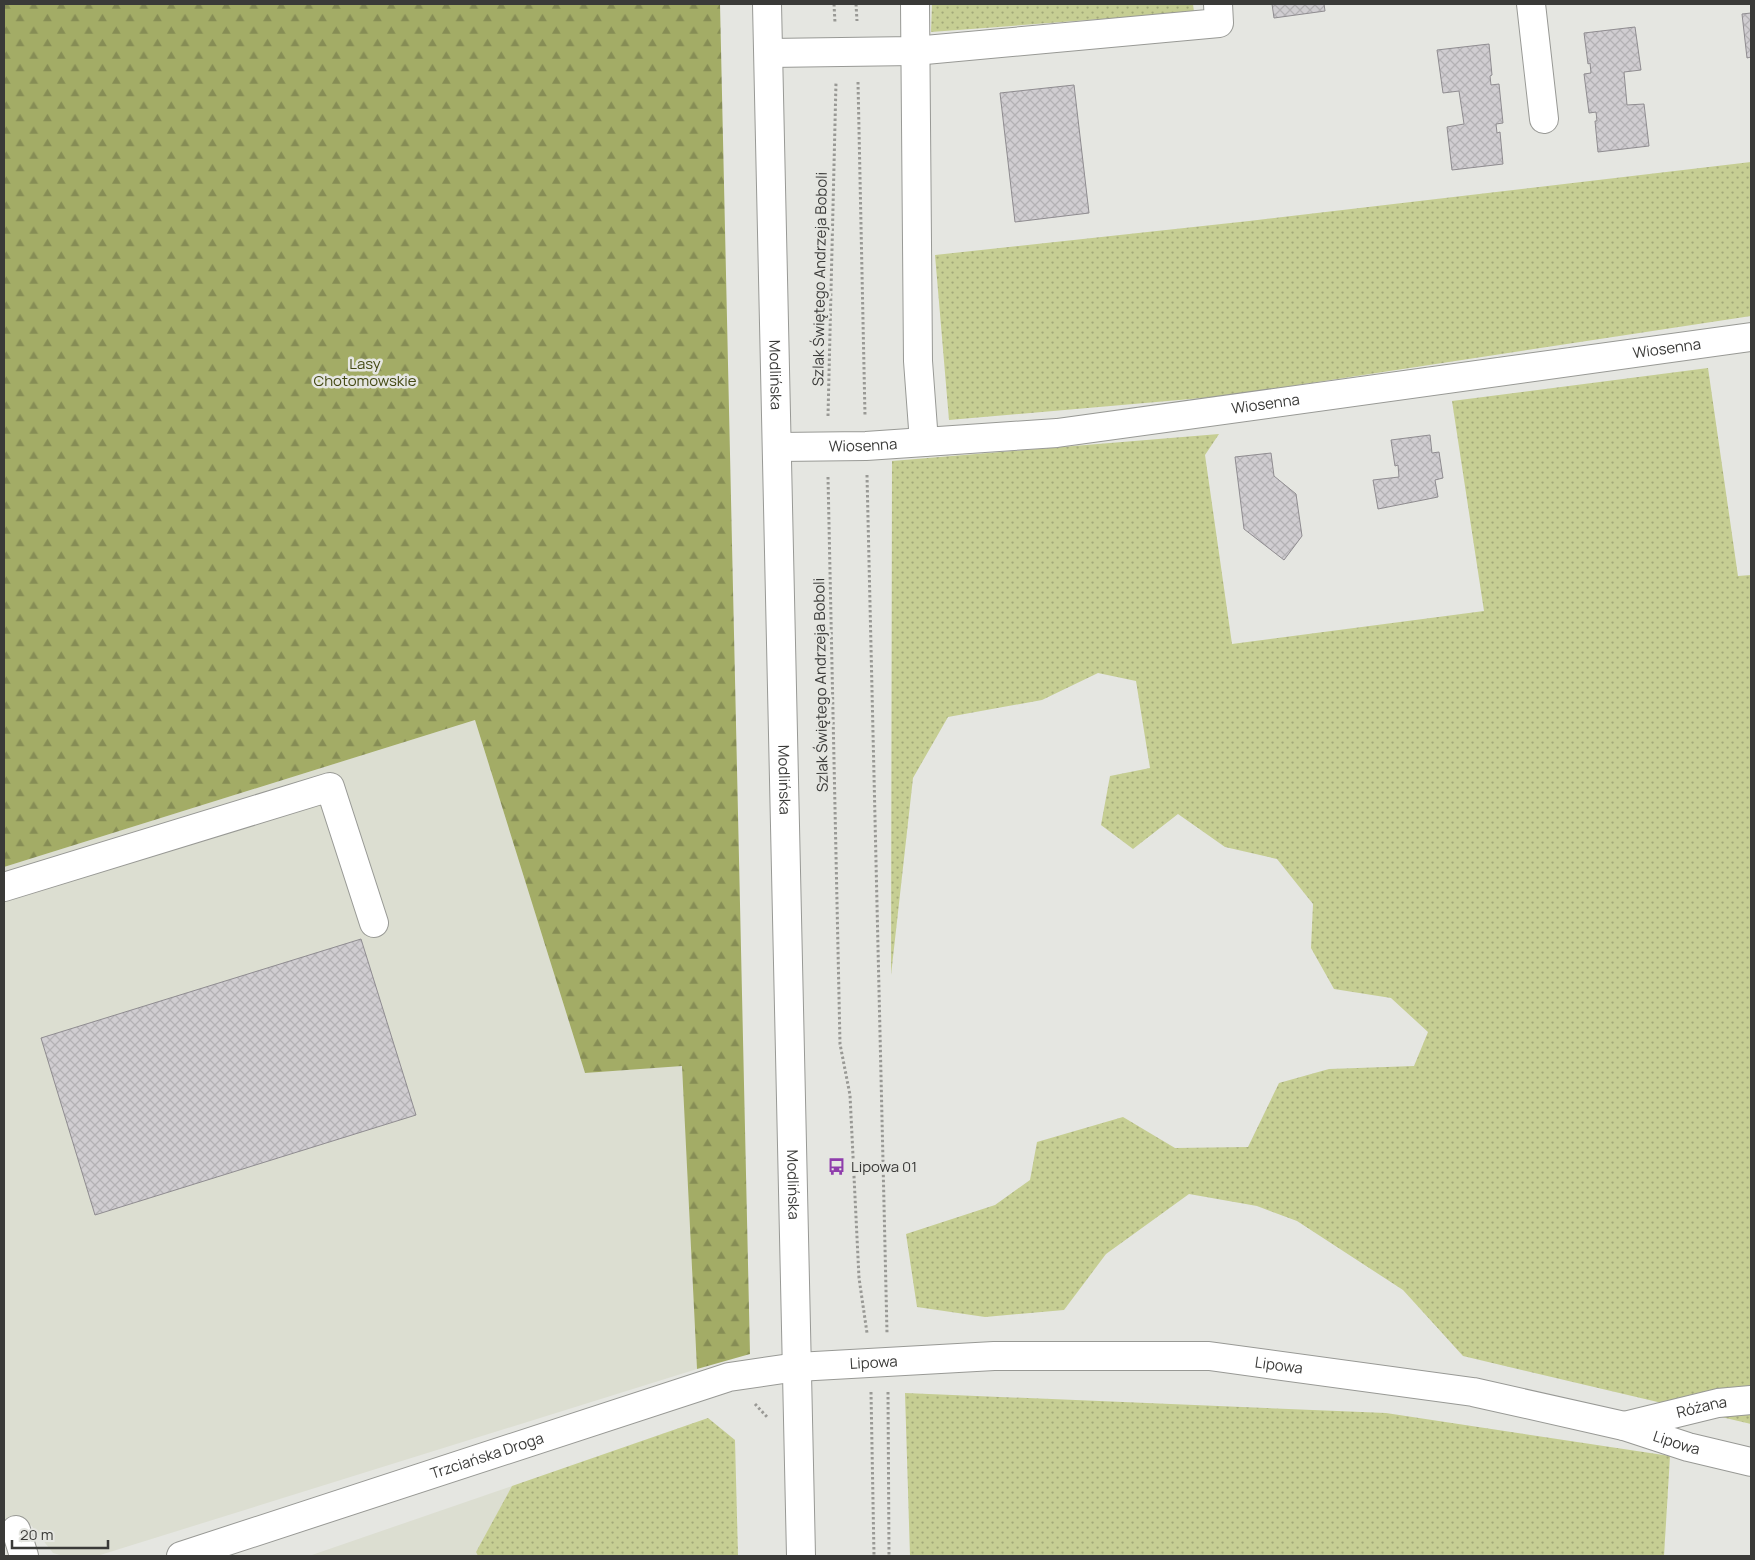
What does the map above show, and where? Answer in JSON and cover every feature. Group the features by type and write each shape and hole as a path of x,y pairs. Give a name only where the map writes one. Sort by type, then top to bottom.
{"street":[{"name":"Modlińska","path":"767,4 801,1556"},
{"path":"915,4 918,361 924,442"},
{"path":"769,53 914,50 1219,23 1218,4"},
{"path":"1531,4 1544,119"},
{"name":"Wiosenna","path":"778,447 866,446 1057,433 1751,338"},
{"path":"4,887 330,787 374,923"},
{"name":"Lipowa","path":"797,1367 994,1356 1210,1356 1473,1392 1624,1426 1688,1446 1751,1462"},
{"name":"Trzciańska Droga","path":"181,1556 729,1378 797,1367"},
{"name":"Różana","path":"1624,1426 1718,1403 1751,1400"},
{"path":"16,1530 24,1556"}],"path":[{"name":"Szlak Świętego Andrzeja Boboli","path":"834,4 847,52 827,447 840,1044 850,1095 859,1278 879,1363"},
{"path":"856,4 847,52 866,446 879,1363 889,1556"},
{"path":"874,1556 879,1363"}],"shaded area":[{"path":"475,720 585,1073 682,1065 697,1369 97,1556 63,1556 53,1553 31,1525 4,1534 4,867"},
{"path":"512,1486 476,1552 478,1556 309,1556"}],"green space":[{"name":"Lasy Chotomowskie","path":"4,4 720,4 750,1354 697,1369 682,1066 585,1073 475,720 4,867"},
{"path":"932,4 1193,4 1194,12 931,32"},
{"path":"1751,162 1751,316 1225,396 949,420 935,255 1249,221"},
{"path":"1708,368 1738,576 1751,575 1751,1424 1463,1356 1403,1290 1297,1221 1257,1206 1189,1194 1106,1254 1064,1310 985,1317 917,1307 906,1234 995,1205 1030,1180 1037,1142 1123,1117 1175,1148 1248,1147 1279,1083 1329,1069 1414,1066 1428,1032 1391,998 1334,989 1311,948 1313,904 1277,859 1225,847 1178,814 1133,849 1101,825 1110,776 1150,768 1136,681 1098,673 1042,700 948,717 913,778 891,975 892,461 1219,434 1205,455 1232,644 1484,611 1452,401"},
{"path":"905,1393 1386,1413 1670,1456 1664,1556 910,1556"},
{"path":"708,1418 735,1440 738,1556 478,1556 476,1552 512,1486"}],"building":[{"path":"1272,4 1324,4 1325,11 1274,18"},
{"path":"1751,13 1751,57 1747,58 1742,14"},
{"path":"1635,27 1641,70 1624,72 1627,105 1644,104 1649,146 1598,152 1596,112 1589,113 1584,74 1591,73 1584,33"},
{"path":"1489,44 1491,85 1499,84 1503,123 1496,124 1497,133 1500,132 1503,164 1452,170 1447,127 1464,124 1459,91 1443,93 1437,50"},
{"path":"1074,85 1089,213 1015,222 1000,93"},
{"path":"1430,435 1432,453 1439,452 1443,478 1435,480 1438,497 1378,509 1373,480 1399,477 1398,465 1395,466 1391,440"},
{"path":"1271,453 1274,476 1296,494 1302,536 1284,560 1244,529 1235,457"},
{"path":"361,939 416,1115 95,1215 41,1038"}],"place":[{"name":"Lipowa 01","path":"837,1167"}]}
